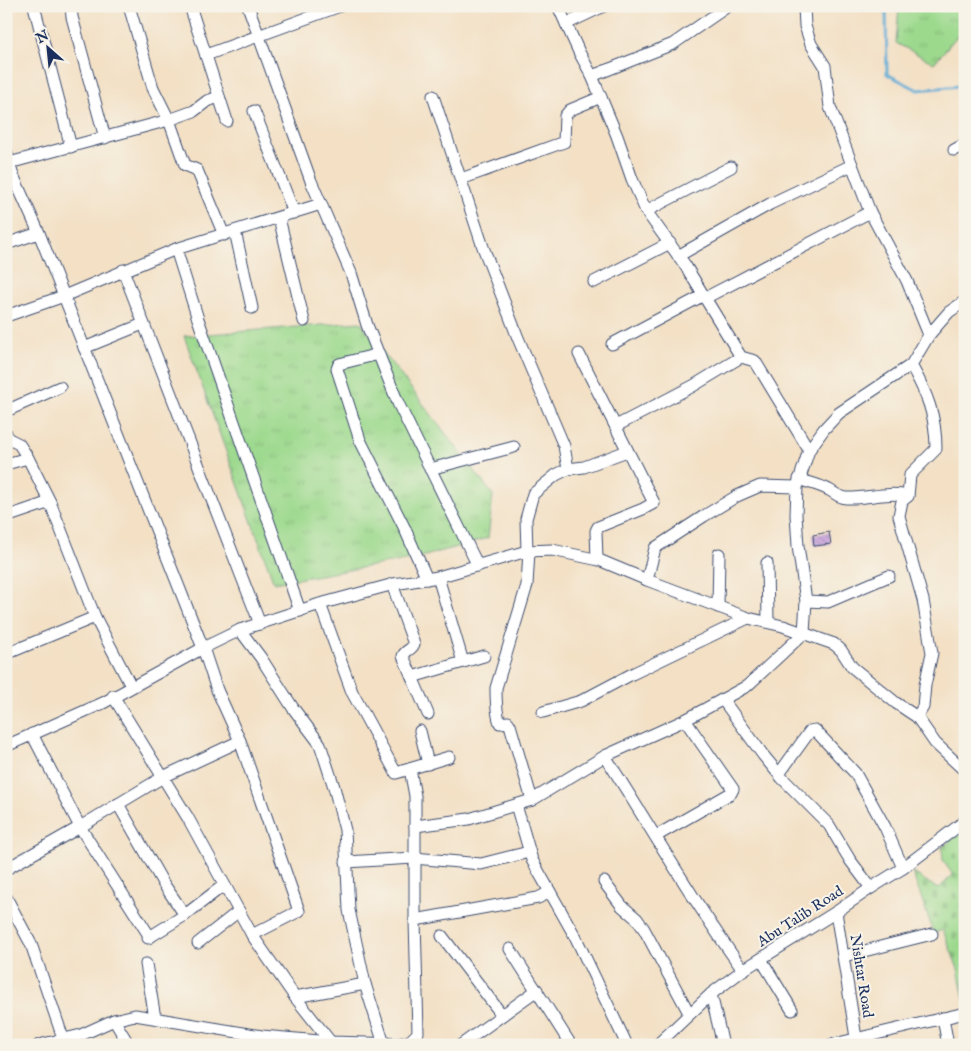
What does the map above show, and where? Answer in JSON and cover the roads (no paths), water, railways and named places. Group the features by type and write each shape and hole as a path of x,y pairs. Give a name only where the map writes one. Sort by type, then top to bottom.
{"street":[{"path":"34,6 70,147"},
{"path":"71,6 72,17 105,138"},
{"path":"129,6 153,88 169,120 185,165 197,170 230,233 252,308"},
{"path":"190,6 227,121"},
{"path":"248,6 321,204 351,273 367,325 398,403 478,566"},
{"path":"206,56 340,6"},
{"path":"558,6 592,76 646,211 670,243 741,357 755,362 809,450"},
{"path":"566,24 604,6"},
{"path":"592,76 673,44 728,6"},
{"path":"804,6 805,26 810,44 825,66 830,107 852,166 870,212 907,281 930,335"},
{"path":"433,96 483,247 518,338 564,446 568,469"},
{"path":"219,97 207,101 194,112 9,166 39,233 203,648 217,690 240,741 299,911 252,935"},
{"path":"461,179 564,142 565,116 570,110 601,97"},
{"path":"254,112 294,213"},
{"path":"954,150 965,144"},
{"path":"646,211 731,166"},
{"path":"678,256 770,204 852,166"},
{"path":"6,316 64,296 176,249 321,204"},
{"path":"612,344 870,212"},
{"path":"279,218 304,322"},
{"path":"6,244 39,233"},
{"path":"594,282 670,243"},
{"path":"176,249 198,319 300,611"},
{"path":"123,270 260,624"},
{"path":"414,826 469,819 532,800 605,756 685,720 747,686 804,633 806,601 798,546 798,483 809,450 824,429 840,413 911,365 930,335 949,312 965,301"},
{"path":"84,348 143,324"},
{"path":"379,354 339,364 337,369 360,440 432,578 463,662"},
{"path":"578,354 654,503 598,526 596,531 597,559"},
{"path":"616,426 693,386 741,357"},
{"path":"911,365 929,399 936,431 936,449 910,475 908,496 902,502 899,516 920,591 932,653 925,685 923,707 917,717"},
{"path":"6,411 60,387"},
{"path":"6,433 8,438 19,444 28,458 50,502 95,616 131,686"},
{"path":"430,468 514,447"},
{"path":"532,800 510,725 508,722 500,723 498,718 496,688 527,585 528,551 526,520 533,494 556,475 568,469 584,466 627,450"},
{"path":"6,464 28,458"},
{"path":"646,580 656,548 737,496 760,486 798,483 829,490 843,498 873,497 888,494 908,496"},
{"path":"6,517 50,502"},
{"path":"6,746 103,703 131,686 240,630 320,604 392,584 432,578 528,551 552,550 597,559 646,580 748,618 768,622 834,644 841,650 852,667 896,703 917,717 936,743 965,771"},
{"path":"718,607 719,554"},
{"path":"767,563 768,622"},
{"path":"806,601 828,602 889,576"},
{"path":"392,584 414,644 403,656 428,714"},
{"path":"320,604 352,692 396,773 449,757"},
{"path":"6,654 95,616"},
{"path":"543,712 580,701 748,618"},
{"path":"240,630 320,744 345,830 349,910 364,984 384,1044"},
{"path":"412,678 484,656"},
{"path":"113,696 188,818 252,935 295,997 332,1043"},
{"path":"723,700 779,774 829,825 870,888"},
{"path":"656,836 732,793 733,790 685,720"},
{"path":"779,774 810,731 815,730 855,773 885,826 903,868"},
{"path":"420,731 428,764"},
{"path":"32,734 80,827 149,937 185,915 224,884"},
{"path":"6,868 80,827 162,777 240,741"},
{"path":"605,756 708,922 743,970"},
{"path":"39,1045 63,1038 83,1040 114,1020 135,1015 263,1040 384,1044 400,1044 410,1041 418,1033 414,796 410,769"},
{"path":"118,804 185,915"},
{"path":"516,805 530,852 576,938 627,1045"},
{"name":"Abu Talib Road","path":"657,1045 711,994 743,970 903,868 965,821"},
{"path":"346,862 414,858 481,864 530,852"},
{"path":"604,882 622,906 637,919 644,929 689,1014"},
{"path":"415,920 538,898 550,892"},
{"path":"6,897 31,944 63,1038"},
{"path":"198,943 239,911"},
{"name":"Nishtar Road","path":"836,912 856,1042"},
{"path":"844,956 932,934"},
{"path":"442,936 502,1015"},
{"path":"510,949 571,1045"},
{"path":"760,959 792,1010"},
{"path":"146,964 155,1018"},
{"path":"295,997 364,984"},
{"path":"461,1045 537,990"},
{"path":"711,994 723,1045"},
{"path":"830,1045 856,1042 965,1013"},
{"path":"943,1018 948,1045"},
{"path":"114,1020 129,1045"}],"waterway":[{"path":"886,6 887,74 918,90 959,86 965,78"}]}
